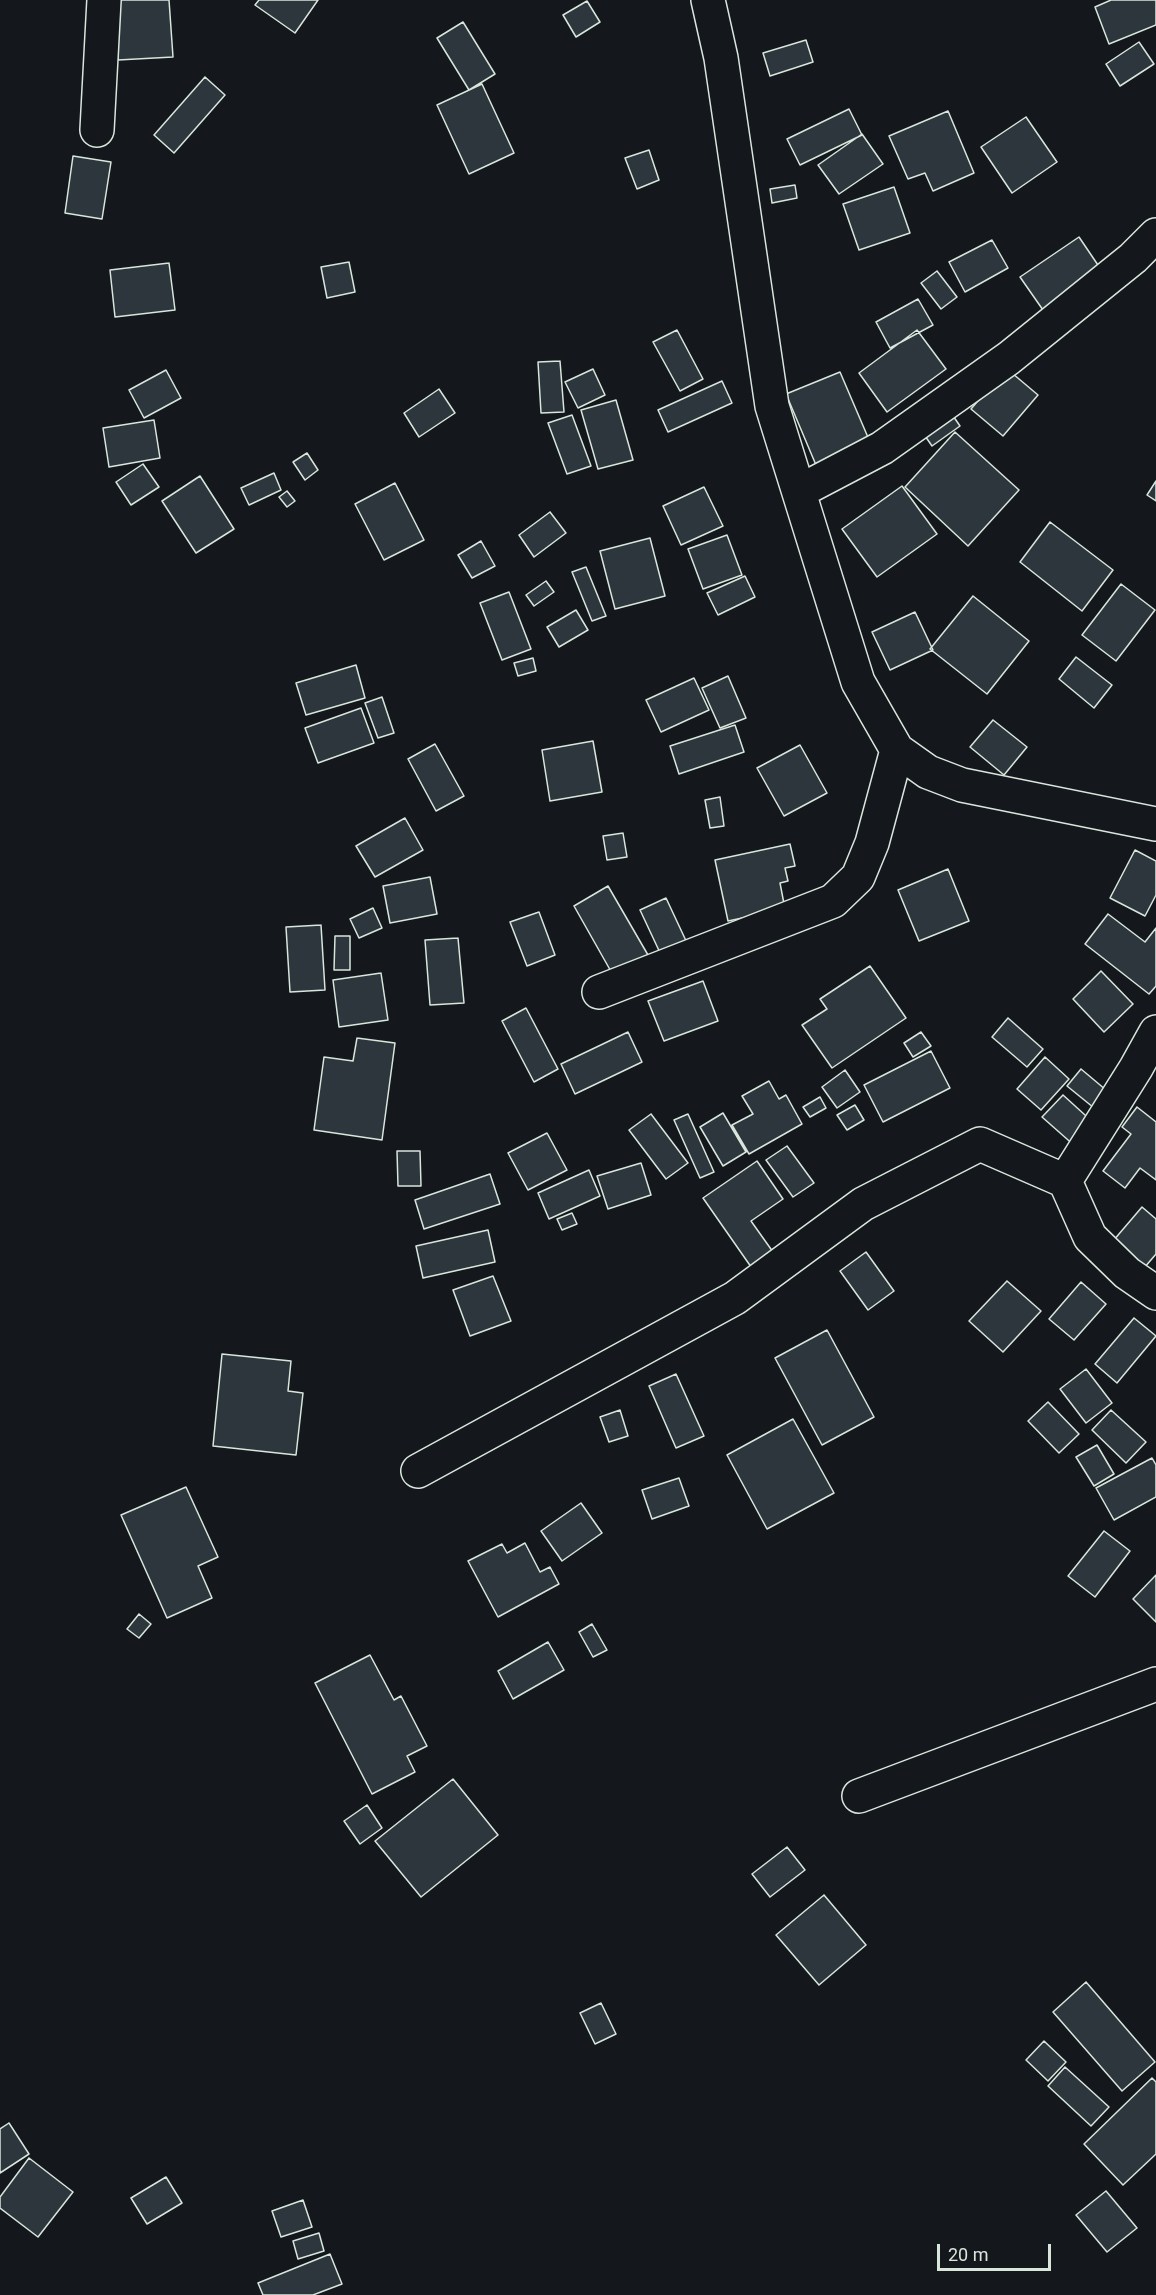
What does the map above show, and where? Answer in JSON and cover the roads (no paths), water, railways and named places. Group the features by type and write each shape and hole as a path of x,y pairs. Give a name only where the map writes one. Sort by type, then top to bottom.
{"street":[{"path":"96,130 104,0"},
{"path":"708,0 722,69 772,406 858,682 897,750 928,772 962,785 1156,824"},
{"path":"800,491 882,448 1009,358 1133,258 1156,235"},
{"path":"599,992 832,901 858,877 872,843 897,750"},
{"path":"1065,1181 1156,1032"},
{"path":"418,1471 735,1298 863,1204 980,1144 1065,1181 1090,1237 1127,1273 1156,1293"},
{"path":"859,1796 1156,1684"}]}
